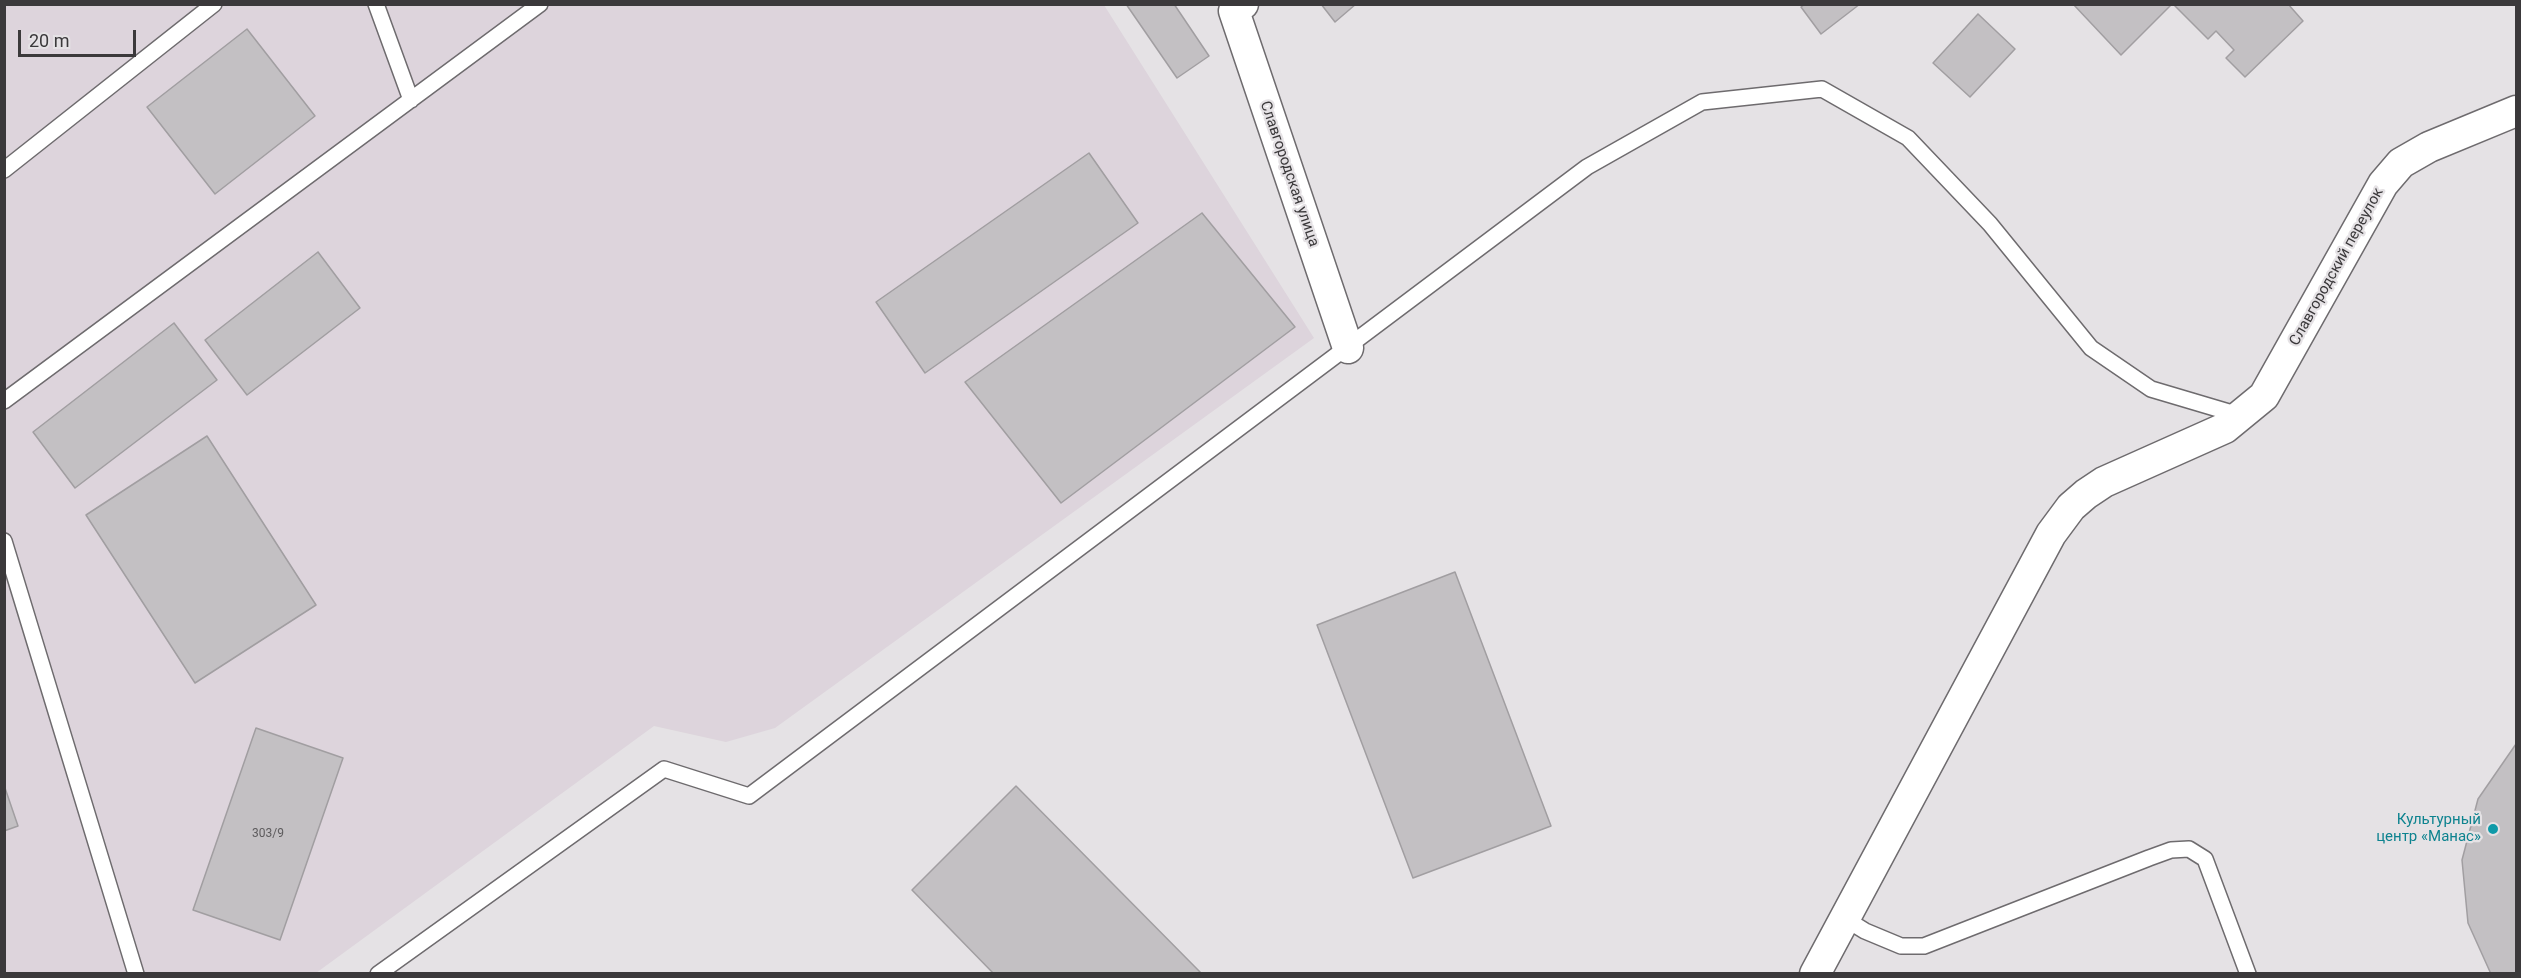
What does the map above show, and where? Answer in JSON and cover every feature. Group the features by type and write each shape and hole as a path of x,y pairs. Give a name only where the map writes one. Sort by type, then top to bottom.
{"street":[{"name":"Славгородская улица","path":"1243,4 1233,12 1348,348"},
{"name":"Славгородский переулок","path":"1815,974 2051,534 2071,507 2104,482 2204,438 2242,416 2264,396 2383,184 2401,164 2429,147 2517,111"}],"lane":[{"path":"4,170 214,4"},
{"path":"376,4 411,100"},
{"path":"4,401 540,4"},
{"path":"378,974 664,769 749,796 1587,167 1702,102 1822,89 1908,138 1990,224 2091,348 2151,390 2242,416"},
{"path":"4,541 136,974"},
{"path":"1844,918 1865,932 1901,946 1924,946 2149,858 2171,850 2189,849 2205,859 2248,974"}],"shaded area":[{"path":"5,5 1104,5 1314,338 775,728 726,742 654,726 316,973 5,974"}],"building":[{"path":"1126,4 1174,4 1209,56 1177,78"},
{"path":"1321,4 1356,4 1335,22"},
{"path":"1805,4 1860,4 1821,34 1801,7"},
{"path":"2073,4 2172,4 2121,55"},
{"path":"2173,4 2288,4 2303,21 2245,77 2226,58 2234,50 2216,31 2208,39"},
{"path":"1978,14 2015,49 1970,97 1933,63"},
{"path":"247,29 315,116 215,194 147,107"},
{"path":"1089,153 1138,223 925,373 876,302"},
{"path":"1202,213 1295,327 1061,503 965,382"},
{"path":"318,252 360,308 247,395 205,340"},
{"path":"174,323 217,380 75,488 33,432"},
{"path":"207,436 316,605 195,683 86,515"},
{"path":"1455,572 1551,826 1413,878 1317,625"},
{"path":"256,728 343,758 280,940 193,910"},
{"name":"Культурный центр «Манас»","path":"2516,744 2516,974 2491,974 2468,923 2462,860 2478,799"},
{"path":"4,785 18,826 4,831"},
{"path":"1016,786 1202,974 994,974 912,890"}],"place":[{"name":"Культурный центр «Манас»","path":"2493,829"}]}
